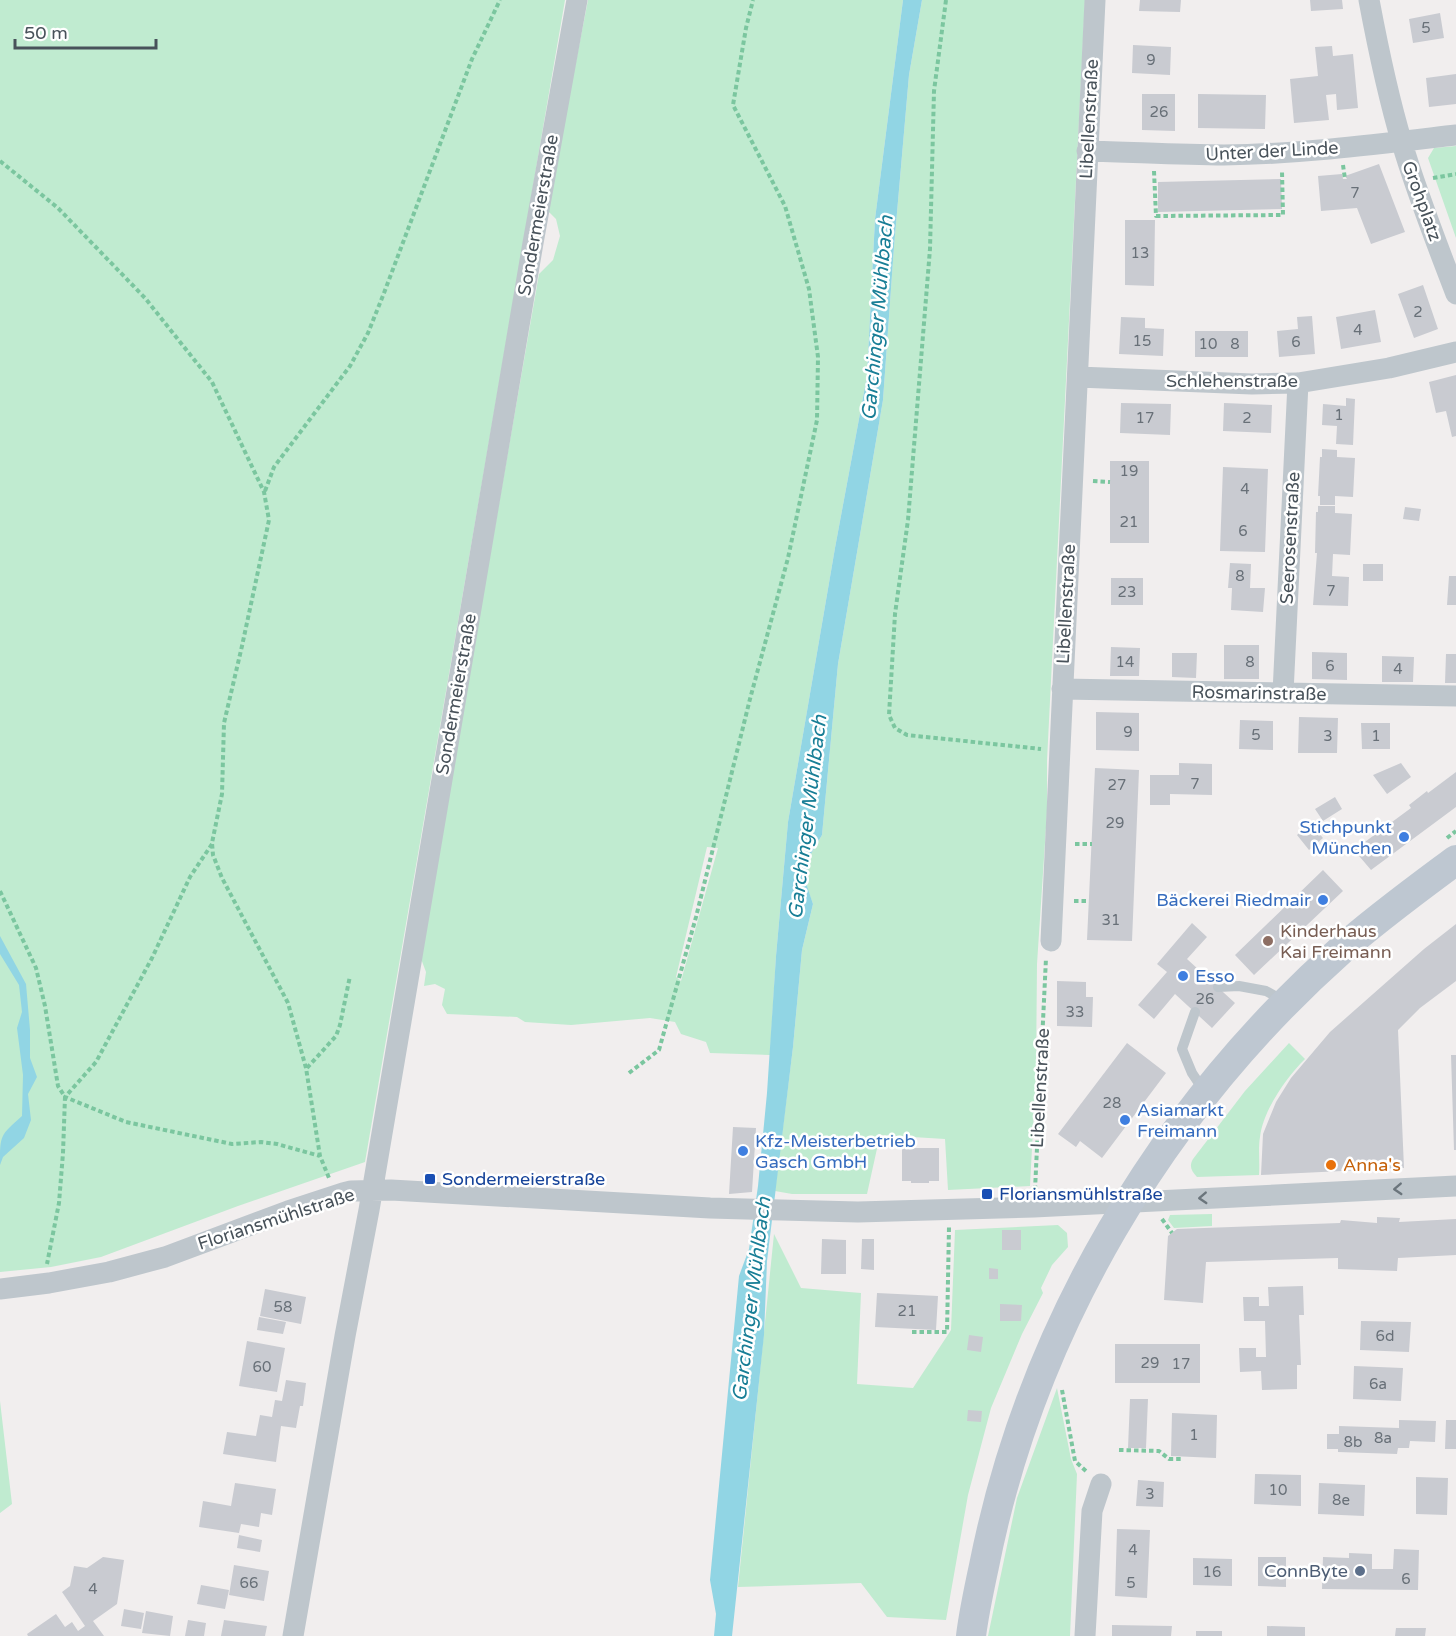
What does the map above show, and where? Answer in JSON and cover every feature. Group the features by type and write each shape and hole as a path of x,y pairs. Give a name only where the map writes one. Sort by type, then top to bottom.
{"main road":[{"path":"971,1636 990,1536 1005,1476 1040,1374 1067,1313 1129,1201 1173,1135 1234,1058 1341,950 1456,860"}],"street":[{"name":"Sondermeierstraße","path":"293,1636 373,1190 529,267 577,0"},
{"name":"Libellenstraße","path":"1051,940 1095,0"},
{"name":"Grohplatz","path":"1369,0 1401,142 1456,294"},
{"name":"Unter der Linde","path":"1087,151 1224,155 1281,153 1456,135"},
{"name":"Schlehenstraße","path":"1078,376 1252,384 1298,383 1389,368 1456,352"},
{"name":"Seerosenstraße","path":"1283,693 1298,383"},
{"name":"Rosmarinstraße","path":"1062,689 1456,696"},
{"name":"Floriansmühlstraße","path":"0,1289 109,1272 165,1257 343,1193 373,1190 778,1211 858,1212 1034,1207 1456,1186"},
{"path":"1085,1636 1092,1511 1101,1485"}],"lane":[{"path":"1218,987 1239,986 1266,992 1287,1003"},
{"path":"1195,1012 1182,1049 1192,1073 1205,1094"}],"path":[{"path":"264,492 274,467 350,366 368,333 472,59 500,0"},
{"path":"629,1073 659,1050 696,917 750,699 788,558 817,420 818,357 809,289 785,206 733,105 753,0"},
{"path":"946,0 934,91 930,249 908,520 895,614 889,715 895,728 907,735 1059,750"},
{"path":"0,161 58,208 74,224 145,298 213,382 264,492 269,520 224,723 222,794 212,843 213,855 216,867 288,1003 306,1068 320,1156 328,1177 332,1179"},
{"path":"1154,170 1156,216 1283,214 1281,168"},
{"path":"1093,481 1110,482"},
{"path":"65,1097 96,1062 152,958 190,877 212,843"},
{"path":"1073,844 1092,844"},
{"path":"0,891 36,968 45,1006 58,1086 65,1097 59,1203 46,1270 49,1283"},
{"path":"1074,901 1089,901"},
{"name":"Libellenstraße","path":"1034,1207 1046,947 1051,940"},
{"path":"306,1068 336,1036 350,976"},
{"path":"65,1097 126,1122 232,1144 261,1142 276,1144 320,1156"},
{"path":"912,1332 947,1332 949,1230"},
{"path":"1062,1388 1075,1461 1101,1485"},
{"path":"1119,1450 1159,1451 1169,1459 1183,1459"}],"green space":[{"path":"0,0 565,0 365,1162 101,1257 51,1267 0,1272"},
{"path":"588,0 903,0 875,219 867,376 788,822 770,1055 710,1053 706,1042 681,1034 675,1022 650,1018 571,1025 525,1022 517,1017 447,1014 442,1005 445,989 435,984 424,986 426,972 420,956 539,274 553,260 560,236 556,219 547,210","holes":["707,847 718,848 681,981 676,977"]},
{"path":"922,0 1085,0 1047,761 1047,812 1037,964 1036,1072 1030,1186 948,1190 945,1139 880,1135 867,1194 792,1194 775,1191 793,1047 802,950 813,904 807,887 808,859 822,835 838,664 883,400 909,75"},
{"path":"1456,146 1456,238 1428,158 1434,148"},
{"path":"1289,1043 1305,1059 1284,1084 1266,1116 1259,1142 1259,1175 1197,1177 1191,1168 1193,1159 1245,1091"},
{"path":"1212,1214 1212,1226 1174,1228 1168,1220 1170,1215"},
{"path":"1058,1225 1067,1233 1068,1247 1052,1265 1041,1288 1043,1293 1022,1334 991,1408 968,1495 946,1620 887,1617 861,1583 738,1587 774,1234 801,1288 861,1293 857,1384 913,1388 951,1330 955,1230"},
{"path":"1057,1388 1071,1459 1077,1474 1070,1636 988,1636 1017,1498"},
{"path":"0,1401 12,1504 0,1513"}],"water":[{"name":"Garchinger Mühlbach","path":"903,0 922,0 909,75 883,400 838,664 822,835 808,859 807,886 813,904 802,950 793,1047 767,1261 764,1335 732,1636 714,1636 716,1614 710,1580 739,1276 749,1249 758,1186 788,822 867,376 875,219"},
{"path":"0,936 26,984 30,1058 37,1077 28,1094 31,1120 24,1138 3,1157 0,1165 0,1147 3,1136 22,1116 23,1075 17,1028 22,1012 19,985 0,954"}],"building":[{"path":"1140,0 1181,0 1180,12 1139,11"},
{"path":"1310,0 1342,0 1343,9 1311,11"},
{"path":"1440,13 1444,38 1413,43 1409,19"},
{"path":"1133,45 1171,47 1170,75 1132,73"},
{"path":"1332,46 1333,56 1353,54 1358,108 1337,110 1336,94 1326,95 1329,120 1294,123 1290,79 1318,76 1315,47"},
{"path":"1456,74 1456,104 1429,107 1426,78"},
{"path":"1142,94 1175,94 1175,131 1142,130"},
{"path":"1198,94 1266,95 1265,129 1198,128"},
{"path":"1379,164 1405,232 1371,244 1357,208 1321,211 1318,176 1342,174 1343,179 1347,179 1345,176"},
{"path":"1281,179 1282,209 1158,212 1158,182"},
{"path":"1125,220 1155,220 1154,286 1125,285"},
{"path":"1423,285 1438,329 1414,338 1398,294"},
{"path":"1375,310 1381,342 1341,349 1336,317"},
{"path":"1312,316 1315,354 1279,357 1277,331 1298,329 1297,317"},
{"path":"1121,317 1145,318 1145,328 1164,329 1163,356 1119,354"},
{"path":"1195,331 1248,331 1248,357 1195,357"},
{"path":"1456,375 1456,436 1452,437 1446,411 1436,413 1429,382"},
{"path":"1346,398 1355,399 1353,445 1336,444 1337,426 1322,425 1323,404 1346,406"},
{"path":"1121,403 1171,404 1170,435 1120,433"},
{"path":"1224,403 1272,405 1271,433 1223,431"},
{"path":"1322,449 1337,450 1337,457 1355,458 1353,497 1335,496 1335,505 1320,505 1320,496 1318,496"},
{"path":"1110,461 1149,461 1149,543 1110,543"},
{"path":"1223,467 1268,469 1265,552 1220,551"},
{"path":"1318,506 1335,506 1335,513 1352,514 1350,555 1333,554 1332,576 1349,577 1348,606 1313,605"},
{"path":"1405,507 1421,509 1419,521 1403,519"},
{"path":"1230,563 1251,564 1250,588 1265,588 1263,612 1231,610 1232,588 1228,588"},
{"path":"1363,564 1383,564 1383,581 1363,581"},
{"path":"1449,576 1456,576 1456,605 1447,605"},
{"path":"1111,578 1143,578 1143,605 1111,605"},
{"path":"1224,645 1259,645 1259,679 1224,679"},
{"path":"1111,647 1140,648 1139,676 1110,676"},
{"path":"1312,652 1347,653 1347,680 1312,679"},
{"path":"1172,653 1197,653 1196,678 1172,677"},
{"path":"1446,654 1456,654 1456,683 1445,683"},
{"path":"1382,656 1414,657 1413,682 1382,682"},
{"path":"1096,712 1139,713 1139,751 1096,750"},
{"path":"1299,717 1338,718 1337,753 1298,753"},
{"path":"1240,720 1273,721 1273,750 1239,749"},
{"path":"1361,723 1390,723 1390,749 1362,749"},
{"path":"1179,763 1212,764 1212,795 1170,794 1170,805 1150,805 1150,775 1179,775"},
{"path":"1401,763 1411,777 1387,794 1373,775"},
{"path":"1095,768 1139,770 1132,941 1087,940"},
{"path":"1456,772 1456,807 1371,870 1354,850 1411,808 1409,805 1427,791 1428,793"},
{"path":"1335,797 1342,809 1323,821 1315,809"},
{"path":"1310,823 1323,838 1309,850 1297,835"},
{"path":"1323,870 1343,891 1254,975 1235,955"},
{"path":"1192,923 1207,937 1187,959 1235,1003 1212,1028 1175,994 1154,1019 1138,1005 1167,972 1157,964"},
{"path":"1456,924 1456,981 1420,1008 1398,1030 1404,1168 1261,1175 1263,1134 1276,1102 1291,1078 1330,1032 1424,949"},
{"path":"1057,981 1086,982 1086,997 1093,997 1092,1027 1057,1026"},
{"path":"1127,1043 1166,1073 1102,1158 1080,1141 1076,1147 1058,1134"},
{"path":"1451,1055 1456,1055 1456,1150 1454,1150"},
{"name":"Kfz-Meisterbetrieb Gasch GmbH","path":"733,1127 756,1128 752,1192 729,1194"},
{"path":"902,1148 939,1148 939,1181 911,1183 911,1181 902,1181"},
{"path":"1377,1217 1400,1218 1399,1222 1456,1219 1456,1255 1398,1258 1397,1271 1338,1269 1338,1258 1206,1262 1203,1303 1164,1300 1168,1236 1177,1229 1340,1223 1341,1220 1377,1223"},
{"path":"1002,1230 1021,1230 1021,1250 1002,1250"},
{"path":"822,1239 846,1240 846,1274 821,1274"},
{"path":"862,1239 874,1239 874,1270 861,1269"},
{"path":"989,1268 998,1269 998,1279 989,1279"},
{"path":"1303,1286 1304,1315 1299,1315 1301,1365 1297,1365 1297,1389 1262,1390 1261,1371 1240,1372 1239,1348 1256,1348 1256,1357 1266,1357 1265,1321 1244,1321 1243,1297 1259,1297 1259,1306 1269,1306 1268,1287"},
{"path":"265,1289 306,1297 301,1324 260,1316"},
{"path":"877,1293 938,1296 936,1330 875,1327"},
{"path":"1000,1304 1022,1305 1021,1321 1000,1321"},
{"path":"259,1317 286,1322 283,1334 257,1330"},
{"path":"1361,1321 1411,1322 1409,1352 1360,1350"},
{"path":"969,1335 983,1337 981,1352 967,1350"},
{"path":"247,1341 285,1348 277,1392 239,1386"},
{"path":"1115,1344 1200,1344 1200,1383 1115,1383"},
{"path":"1354,1366 1403,1368 1401,1401 1353,1399"},
{"path":"286,1380 306,1383 303,1406 300,1406 296,1428 281,1426 276,1462 223,1454 227,1432 256,1436 260,1415 272,1417 275,1400 282,1401"},
{"path":"1130,1399 1148,1399 1146,1448 1128,1448"},
{"path":"968,1410 982,1411 981,1422 967,1421"},
{"path":"1172,1413 1217,1415 1216,1458 1171,1456"},
{"path":"1399,1420 1436,1421 1435,1442 1410,1441 1409,1448 1398,1448 1397,1454 1338,1452 1338,1449 1327,1449 1327,1434 1339,1434 1339,1426 1399,1428"},
{"path":"1446,1420 1456,1420 1456,1449 1445,1449"},
{"path":"1255,1474 1301,1475 1301,1506 1254,1504"},
{"path":"1416,1477 1448,1478 1447,1515 1416,1514"},
{"path":"1138,1480 1164,1482 1163,1507 1136,1506"},
{"path":"235,1483 276,1489 272,1515 261,1513 259,1527 241,1524 239,1533 199,1527 203,1501 231,1506"},
{"path":"1319,1483 1365,1485 1364,1516 1318,1514"},
{"path":"1117,1529 1150,1530 1147,1598 1115,1596"},
{"path":"239,1535 262,1540 260,1552 237,1548"},
{"path":"1394,1549 1419,1550 1418,1590 1322,1589 1323,1557 1349,1558 1349,1553 1372,1554 1372,1569 1393,1569"},
{"path":"103,1557 124,1560 117,1604 93,1621 104,1636 28,1636 27,1634 56,1614 65,1627 72,1622 78,1631 85,1626 62,1592 70,1586 74,1566 87,1568"},
{"path":"1258,1557 1286,1557 1286,1587 1258,1586"},
{"path":"1193,1558 1232,1559 1232,1586 1193,1585"},
{"path":"234,1565 269,1571 264,1601 229,1595"},
{"path":"201,1585 229,1590 225,1609 197,1604"},
{"path":"124,1609 144,1613 141,1629 121,1626"},
{"path":"146,1611 173,1616 170,1636 142,1633"},
{"path":"188,1620 206,1623 204,1636 185,1636"},
{"path":"224,1620 267,1626 265,1636 221,1636"},
{"path":"1112,1625 1172,1626 1171,1636 1112,1636"},
{"path":"1267,1626 1305,1627 1305,1636 1267,1636"},
{"path":"1396,1628 1426,1628 1425,1636 1395,1636"},
{"path":"1196,1631 1222,1631 1222,1636 1196,1636"}],"place":[{"name":"Stichpunkt München","path":"1404,837"},
{"name":"Bäckerei Riedmair","path":"1323,900"},
{"name":"Kinderhaus Kai Freimann","path":"1268,941"},
{"name":"Esso","path":"1183,976"},
{"name":"Asiamarkt Freimann","path":"1125,1120"},
{"name":"Kfz-Meisterbetrieb Gasch GmbH","path":"743,1151"},
{"name":"Anna's","path":"1331,1165"},
{"name":"Sondermeierstraße","path":"430,1179"},
{"name":"Floriansmühlstraße","path":"987,1194"},
{"name":"ConnByte","path":"1360,1571"}]}
